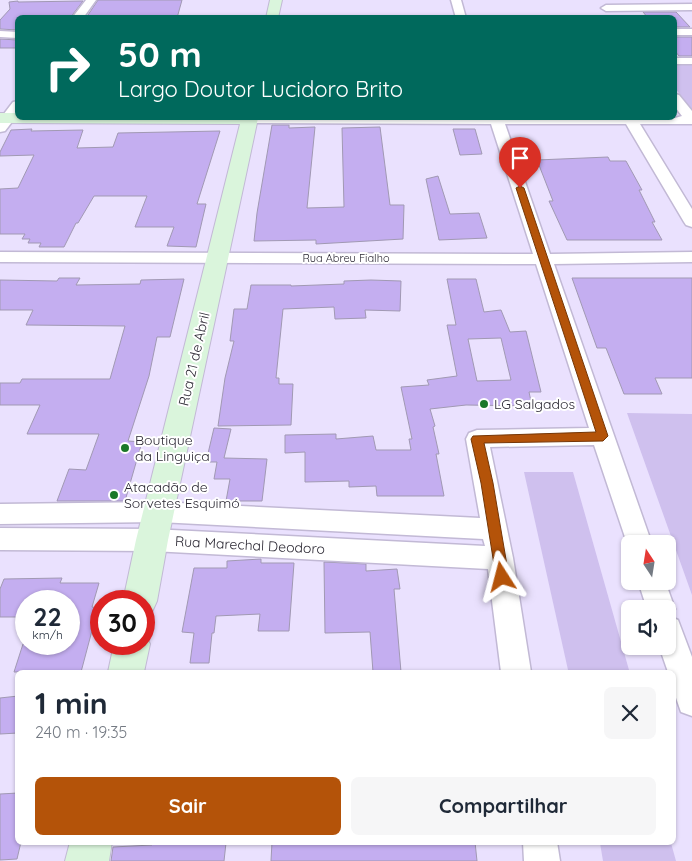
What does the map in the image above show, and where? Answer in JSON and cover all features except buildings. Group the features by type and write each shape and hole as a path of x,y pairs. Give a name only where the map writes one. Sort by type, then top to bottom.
{"street":[{"path":"80,15 91,0"},
{"path":"273,15 276,0"},
{"path":"456,0 460,15"},
{"path":"602,4 665,4 692,7"},
{"path":"602,4 611,15"},
{"path":"0,30 15,30"},
{"path":"677,32 692,32"},
{"path":"0,34 15,35"},
{"path":"677,61 692,61"},
{"path":"2,118 15,100"},
{"path":"677,101 692,120"},
{"path":"2,118 15,118"},
{"name":"Rua 21 de Abril","path":"142,590 152,540 250,120"},
{"path":"497,120 636,535"},
{"path":"631,120 692,222"},
{"path":"677,120 692,120"},
{"name":"Rua Abreu Fialho","path":"0,257 543,259 692,257"},
{"path":"516,670 500,558 477,439 603,436"},
{"name":"Rua Marechal Deodoro","path":"10,514 159,512 493,529"},
{"path":"6,539 10,514"},
{"name":"Rua Marechal Deodoro","path":"6,539 152,540 500,558"},
{"path":"676,653 692,701"},
{"path":"126,670 130,655"},
{"path":"87,861 90,845"},
{"path":"540,845 542,861"}],"shaded area":[{"path":"677,65 692,65 692,110 677,91"},
{"path":"627,413 692,414 692,595 676,550 676,535 671,535"},
{"path":"524,472 573,472 621,642 621,655 625,655 629,670 568,670"},
{"path":"600,845 672,845 676,861 603,861"}],"place":[{"name":"LG Salgados","path":"484,404"},
{"name":"Boutique da Linguiça","path":"125,448"},
{"name":"Atacadão de Sorvetes Esquimó","path":"114,495"}],"route":[{"path":"502,577 487,483 477,439 603,436 520,188"}]}
